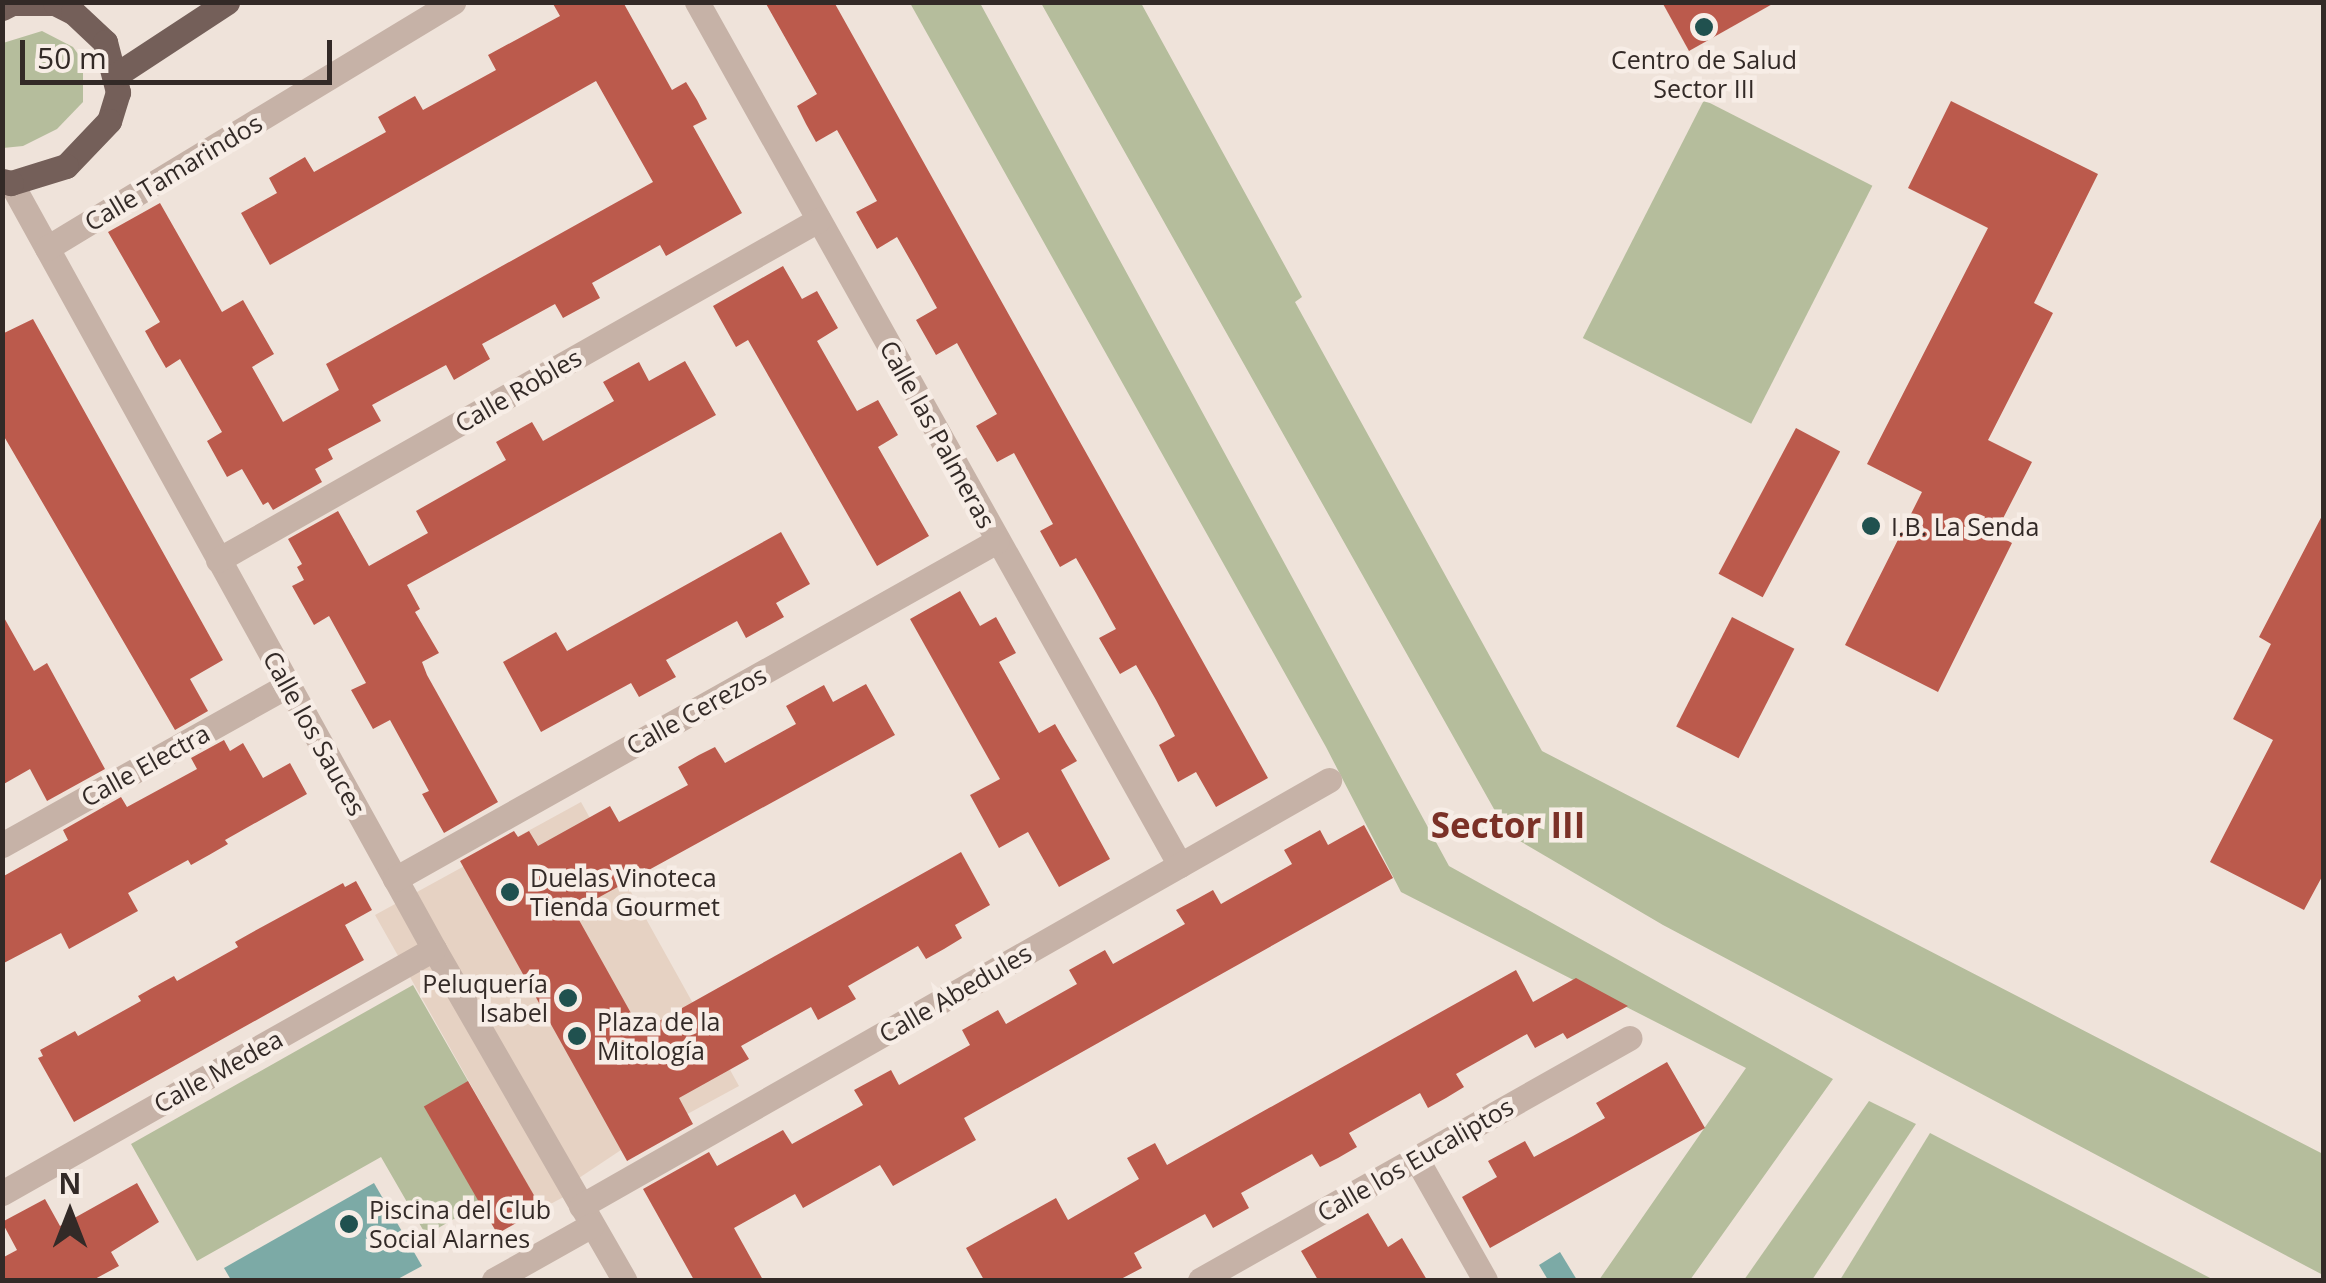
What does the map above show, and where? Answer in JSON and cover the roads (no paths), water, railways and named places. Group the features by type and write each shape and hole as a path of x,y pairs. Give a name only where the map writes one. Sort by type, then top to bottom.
{"main road":[{"path":"116,75 227,2"},
{"path":"2,8 12,3 80,7 105,42 118,92 109,121 93,143 66,166 7,182"}],"street":[{"name":"Calle Tamarindos","path":"46,248 453,2"},
{"name":"Calle las Palmeras","path":"697,2 1180,865"},
{"name":"Calle los Sauces","path":"7,182 434,950 624,1280"},
{"name":"Calle Robles","path":"218,560 818,220"},
{"name":"Calle Cerezos","path":"396,879 997,540"},
{"name":"Calle Electra","path":"4,840 288,685"},
{"name":"Calle Abedules","path":"494,1280 586,1215 1330,780"},
{"name":"Calle Medea","path":"2,1192 434,950"},
{"name":"Calle los Eucaliptos","path":"1200,1280 1629,1038"},
{"path":"1416,1158 1485,1280"}],"water":[{"name":"Piscina del Club Social Alarnes","path":"374,1183 422,1266 396,1280 231,1280 224,1268"},
{"path":"1560,1252 1577,1280 1548,1280 1539,1265"}],"place":[{"name":"Centro de Salud Sector III","path":"1704,27"},
{"name":"I.B. La Senda","path":"1871,526"},
{"name":"Duelas Vinoteca Tienda Gourmet","path":"510,892"},
{"name":"Peluquería Isabel","path":"568,998"},
{"name":"Plaza de la Mitología","path":"577,1036"},
{"name":"Piscina del Club Social Alarnes","path":"349,1224"}],"district":[{"name":"Sector III","path":"1508,825"}]}
